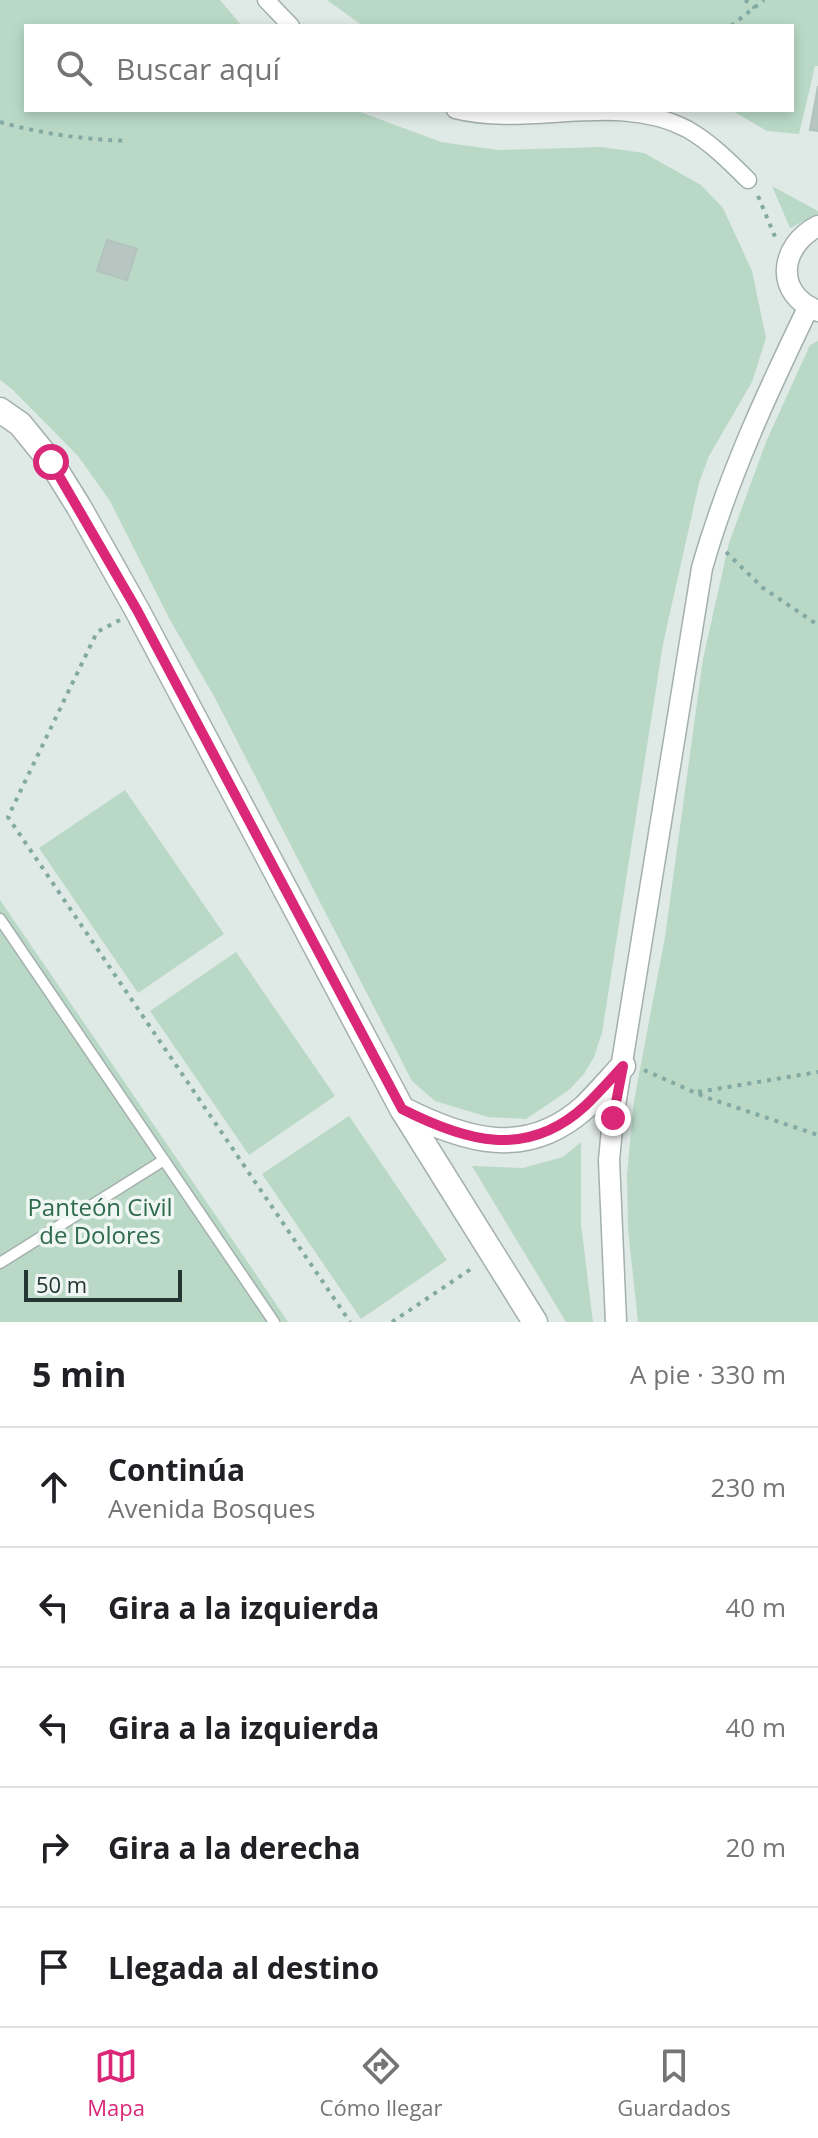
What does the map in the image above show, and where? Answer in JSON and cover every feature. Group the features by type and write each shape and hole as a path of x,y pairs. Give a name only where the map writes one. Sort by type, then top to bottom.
{"street":[{"path":"266,0 289,24"},
{"path":"470,112 515,118 594,112"},
{"path":"614,112 661,119 687,129 720,152 748,180"},
{"path":"616,1322 609,1160 613,1118 702,568 737,460 813,310 797,297 789,284 786,266 797,241 818,226"},
{"path":"0,410 20,424 51,462 137,610 402,1109 535,1322"},
{"path":"402,1109 440,1128 470,1137 501,1141 527,1137 558,1126 583,1108 623,1066"}],"lane":[{"path":"0,919 274,1322"},
{"path":"0,1263 164,1160"}],"path":[{"path":"745,0 755,8"},
{"path":"734,24 764,0"},
{"path":"0,122 77,139 126,141"},
{"path":"748,180 763,206 786,266"},
{"path":"711,537 763,588 818,625"},
{"path":"137,610 97,632 8,817 350,1322"},
{"path":"623,1066 641,1069 695,1093 818,1135"},
{"path":"695,1093 818,1072"},
{"path":"392,1322 492,1255"}],"green space":[{"path":"0,0 220,0 240,24 24,24 24,112 360,112 441,142 498,150 601,147 644,153 701,185 723,208 752,271 766,338 752,382 709,456 699,483 663,644 602,1033 594,1057 569,1090 526,1119 488,1117 435,1101 412,1081 110,501 78,456 0,380"},
{"path":"327,0 818,0 818,66 815,66 799,134 767,131 734,112 794,112 794,24 360,24"},
{"path":"772,186 818,211 818,214 790,228"},
{"path":"818,341 818,1322 638,1322 628,1229 627,1174 634,1101 665,937 703,659 729,543 766,442 810,345"},
{"path":"125,790 224,934 138,993 39,848"},
{"name":"Panteón Civil de Dolores","path":"0,900 253,1270 288,1322 0,1322"},
{"path":"236,952 335,1096 249,1155 150,1011"},
{"path":"349,1116 447,1260 361,1319 262,1174"},
{"path":"581,1142 581,1224 593,1322 566,1322 472,1166 523,1168 563,1157"}],"building":[{"path":"818,86 818,131 810,130"},
{"path":"107,240 137,249 127,280 97,271"}],"route":[{"path":"51,462 137,610 402,1109 440,1128 470,1137 501,1141 527,1137 558,1126 583,1108 623,1066 613,1118"}]}
